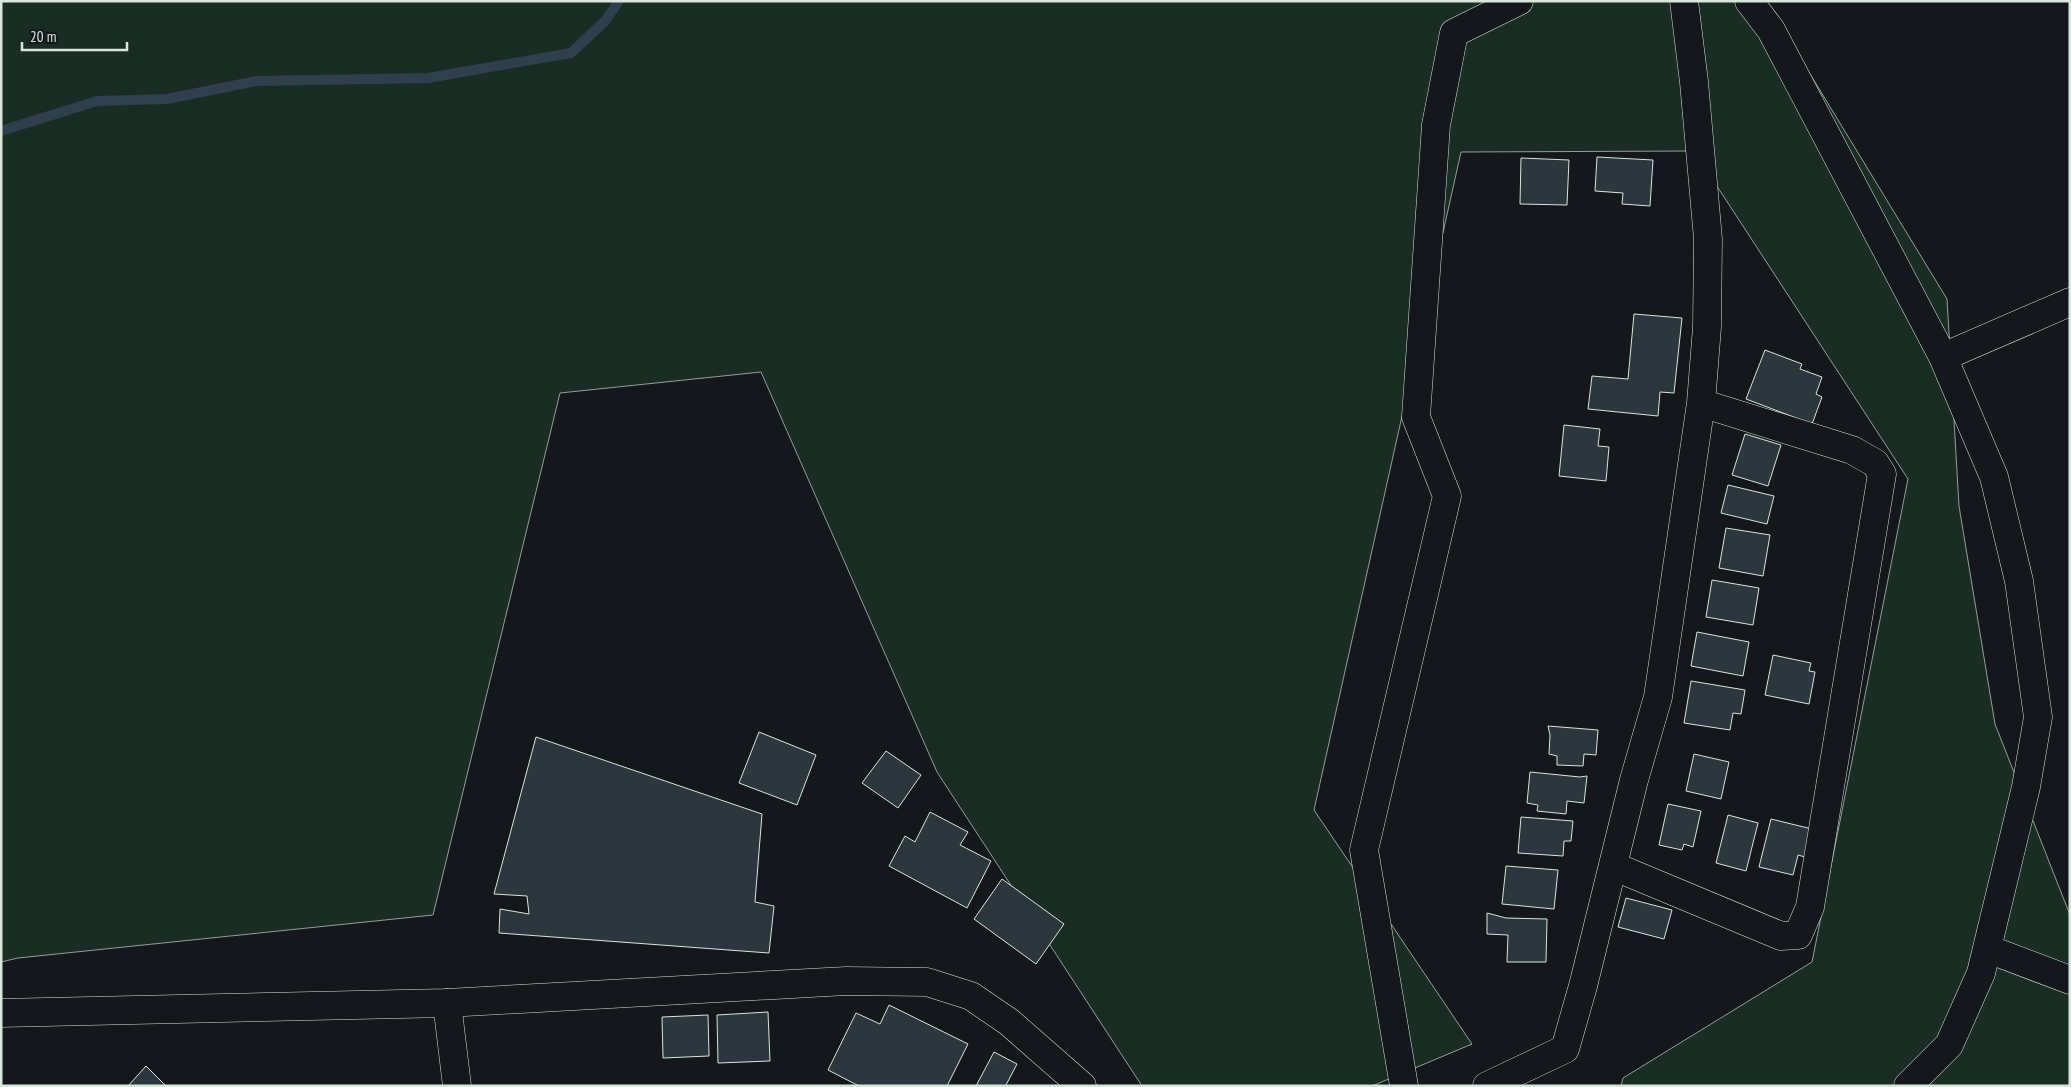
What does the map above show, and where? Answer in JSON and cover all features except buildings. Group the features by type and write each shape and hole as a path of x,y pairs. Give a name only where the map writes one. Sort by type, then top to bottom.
{"street":[{"path":"1404,1086 1364,850 1448,496 1416,417 1436,125 1454,33 1518,1"},
{"path":"1487,1086 1565,1049 1583,986 1634,780 1658,697 1701,403 1707,326 1708,240 1684,1"},
{"path":"1749,1 1770,30 1943,357 1994,477 2020,580 2038,717 2026,787 1981,973 1949,1045 1908,1086"},
{"path":"1943,357 2070,302"},
{"path":"1612,866 1781,936 1798,935 1810,907 1882,474 1875,463 1852,450 1701,403"},
{"path":"1988,949 2070,980"},
{"path":"1,1013 447,1003 846,981 927,982 971,996 979,1001 1009,1022 1082,1086"},
{"path":"447,1003 456,1086"}],"green space":[{"path":"1,1 1745,1 1779,23 1947,299 1959,506 1995,724 2070,915 2070,1086 1621,1086 1623,1078 1812,962 1908,479 1694,151 1461,152 1314,810 1472,1044 1372,1086 1142,1086 937,772 761,372 560,393 433,915 18,958 1,962"}],"waterway":[{"path":"1,131 97,101 167,99 257,81 428,78 571,53 605,21 619,1"}]}
